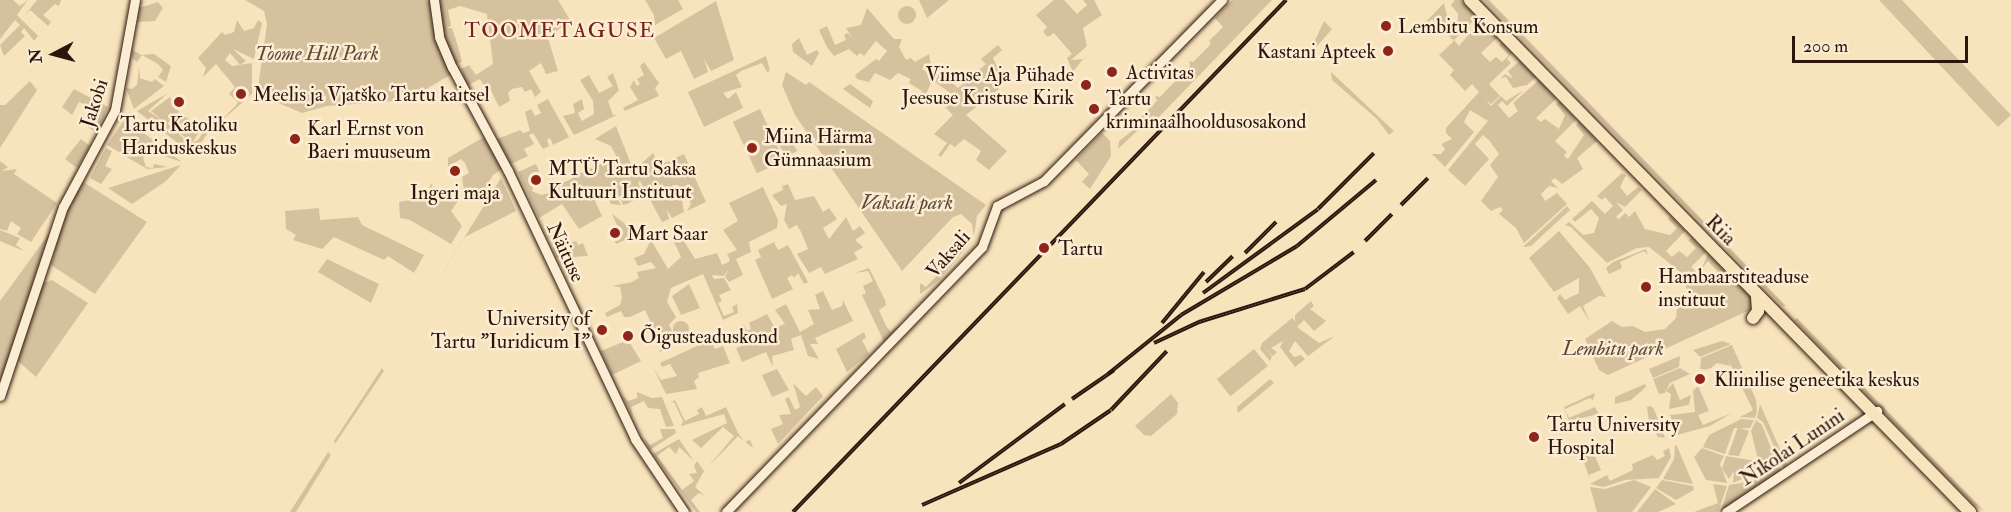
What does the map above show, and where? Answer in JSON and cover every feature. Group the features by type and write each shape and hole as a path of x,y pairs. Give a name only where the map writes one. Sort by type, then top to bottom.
{"highway":[{"name":"Riia","path":"1470,0 1757,295 1978,512"},
{"name":"Riia","path":"1479,0 1971,512"},
{"path":"1753,318 1758,311 1757,295"}],"street":[{"name":"Jakobi","path":"0,396 63,207 93,156 117,105 135,0"},
{"name":"Näituse","path":"434,0 439,37 452,67 508,171 630,430 684,512"},
{"name":"Vaksali","path":"726,512 982,247 997,206 1044,181 1222,0"},
{"name":"Nikolai Lunini","path":"1726,512 1875,413"}],"green space":[{"path":"0,0 13,0 20,6 28,0 17,15 38,36 34,41 24,28 21,32 25,36 4,56 0,45 20,25 15,20 0,39"},
{"path":"37,0 61,0 59,6 55,4 43,15 51,22 48,26 30,10 24,16"},
{"name":"Toome Hill Park","path":"245,0 558,0 570,20 548,38 558,71 546,74 541,63 529,71 541,92 535,97 531,89 525,92 522,87 512,89 508,93 510,101 499,107 488,84 484,86 480,79 467,86 461,69 469,65 476,75 493,64 487,14 460,6 448,10 451,26 446,28 452,28 458,46 462,62 456,64 459,70 407,100 327,106 302,113 257,94 267,24 264,11"},
{"path":"645,0 678,0 683,9 655,25 654,15"},
{"path":"919,0 949,0 927,18"},
{"path":"1054,0 1064,0 1077,14 1087,5 1083,0 1094,0 1102,15 1083,28 1087,46 1071,60 1083,59 1073,72 1067,58 1072,54 1054,33 1048,37 1043,32 1047,27 1036,15"},
{"path":"1232,0 1272,0 1157,119 1153,116 1118,149 1119,141 1141,124 1140,118 1157,101 1155,96 1160,97 1190,66 1189,61 1193,62 1211,44 1209,41 1223,27 1215,18"},
{"path":"1455,0 1461,0 1477,17 1454,40 1459,46 1481,20 1497,38 1481,53 1490,62 1496,57 1502,62 1509,55 1499,45 1502,42 1512,53 1507,59 1511,63 1489,84 1500,96 1491,104 1486,100 1491,106 1501,96 1506,101 1524,90 1507,106 1502,101 1498,105 1509,118 1518,111 1513,103 1539,80 1556,99 1536,118 1541,122 1545,119 1559,129 1565,115 1556,104 1559,101 1576,120 1555,141 1567,152 1564,156 1568,159 1584,135 1576,125 1579,122 1597,141 1577,158 1583,169 1562,184 1555,178 1551,181 1558,188 1549,186 1541,194 1545,201 1557,193 1567,204 1524,243 1516,228 1499,214 1503,210 1500,207 1491,211 1481,201 1498,177 1490,165 1499,154 1489,140 1483,135 1475,144 1489,159 1465,186 1448,170 1488,121 1470,110 1464,122 1474,132 1445,167 1432,154 1441,154 1445,149 1441,144 1452,139 1446,133 1446,128 1479,92 1472,84 1465,91 1450,75 1454,70 1439,55 1454,41 1432,19 1414,34 1444,3 1448,20 1458,21 1458,14 1451,5"},
{"path":"1484,0 1489,0 1786,306 1782,306"},
{"path":"1879,0 1902,0 2011,115 1998,127"},
{"path":"716,1 734,60 711,71 704,59 708,72 694,79 681,51 666,59 654,38"},
{"path":"158,2 163,8 155,21 137,22 139,8"},
{"path":"907,6 913,9 916,15 913,21 907,24 901,21 898,15 901,9"},
{"path":"867,8 894,39 902,39 899,47 906,60 911,58 915,62 929,54 931,65 958,88 986,64 981,59 998,45 1002,50 993,58 1001,75 996,82 999,89 966,115 1007,151 989,170 976,160 981,151 964,139 955,147 950,144 941,157 938,155 947,143 934,134 953,115 945,107 953,95 935,82 938,76 925,65 922,69 934,76 924,99 919,96 922,91 909,83 911,79 898,73 890,80 875,73 869,82 857,79 855,75 876,59 879,61 887,51 876,41 864,56 860,53 857,56 849,49 834,56 827,47 819,30 827,26 835,45 846,40 844,35 848,33 853,39 846,28 861,25"},
{"path":"237,20 244,31 254,28 258,20 262,23 254,59 233,49 246,61 240,65 252,63 252,94 219,123 238,103 229,94 235,87 216,64 203,77 206,68 198,58 222,32 225,35 234,32","holes":["230,53 240,65 232,66 225,60"]},
{"path":"1324,21 1332,29 1312,52 1310,51"},
{"path":"799,38 807,55 817,50 819,53 812,66 793,52 792,44"},
{"path":"132,50 142,55 137,62 132,58"},
{"path":"154,54 171,66 166,82 158,77 163,70 158,64 142,55"},
{"path":"766,56 770,71 767,72 762,63 741,71 736,75 742,87 723,93 728,99 736,92 743,108 704,127 688,92"},
{"path":"1520,61 1536,77 1527,85 1513,88 1506,77 1501,78 1505,74 1513,79 1508,71"},
{"path":"644,62 659,83 655,88 659,96 625,111 623,108 638,100 630,87 634,80 637,86 640,84 637,79 644,75 640,66"},
{"path":"139,67 140,78 152,82 155,79 164,86 134,109 126,88 132,89 137,85"},
{"name":"Vaksali park","path":"786,72 806,85 809,82 986,205 977,216 974,236 972,224 961,214 953,217 902,271 795,115 782,85"},
{"path":"1331,72 1394,131 1389,135 1377,119 1332,80"},
{"path":"613,73 619,90 608,101 613,115 617,115 574,135 563,116 575,113 573,104 582,99 584,109 578,113 582,121 594,114 593,101 580,80 589,75 599,93 613,86 607,77"},
{"path":"30,81 37,90 0,148 0,105 5,105"},
{"path":"850,84 873,101 870,108 843,89"},
{"path":"74,89 108,107 97,133 86,126 100,109 93,102 88,106 79,102 72,115 62,107"},
{"path":"168,93 148,111 171,126 189,144 198,140 209,122 213,125 193,155 137,111"},
{"path":"170,97 179,112 167,124 151,111"},
{"path":"548,99 569,137 553,145 550,138 547,140 549,146 543,149 533,133 529,135 534,144 524,149 528,156 511,164 497,139 520,130 523,133 530,131 525,112 531,109 535,116 541,113 537,105"},
{"path":"760,109 784,161 757,173 733,122"},
{"path":"181,114 190,120 207,120 192,143 175,129"},
{"path":"124,120 182,162 155,153 156,148 151,147 143,158 146,167 153,168 154,164 168,167 147,169 107,145"},
{"path":"616,126 636,177 639,175 633,162 641,164 653,153 661,170 662,164 684,154 706,202 687,211 691,204 688,197 684,198 678,185 672,185 682,199 684,212 672,218 667,210 669,219 662,222 640,181 638,183 644,195 627,204 623,205 614,186 611,188 621,205 611,204 606,194 594,199 602,216 579,229 562,204 539,218 518,172 536,164 539,171 532,191 541,195 550,193 553,197 561,194 557,186 573,178 576,170 578,174 603,163 602,157 609,169 620,163 611,146 595,139"},
{"path":"785,128 797,151 786,157 774,134"},
{"path":"1102,133 1110,141 1111,156 1090,189 1082,182 1089,174 1076,160"},
{"path":"484,137 502,169 493,175 479,198 464,191 462,177 469,173 465,163 461,159 448,167 448,158"},
{"path":"81,139 90,146 77,168 65,159"},
{"path":"106,148 112,151 105,166 112,169 101,184 90,178"},
{"path":"0,161 8,167 2,171 17,169 14,174 57,203 31,242 17,234 21,228 11,221 7,231 0,229"},
{"path":"181,165 166,181 132,204 108,188"},
{"name":"Lembitu park","path":"1622,173 1626,175 1620,187 1627,196 1638,187 1642,190 1625,207 1616,202 1623,210 1616,217 1619,219 1625,213 1629,217 1635,211 1645,229 1670,235 1677,228 1668,219 1671,216 1685,231 1666,251 1672,257 1679,251 1687,257 1696,248 1688,240 1692,238 1706,252 1691,267 1709,284 1713,280 1710,276 1718,272 1708,261 1701,270 1708,254 1752,298 1752,309 1608,375 1599,370 1585,339 1612,321 1622,327 1633,326 1645,332 1665,329 1676,318 1677,306 1692,300 1679,271 1649,247 1637,248 1607,263 1571,227 1565,225 1569,222 1583,235 1594,233 1599,218 1591,209 1575,222 1572,219 1592,201 1605,214 1613,206 1605,197 1602,200 1597,196"},
{"path":"501,178 516,211 465,237 386,365"},
{"path":"781,180 783,186 788,184 795,200 814,196 823,212 829,208 837,219 823,228 829,239 846,217 853,231 860,226 865,233 855,240 863,247 854,253 858,259 825,274 821,267 809,273 797,254 808,249 801,232 797,225 789,229 784,220 787,204 781,206 772,195 783,190"},
{"path":"83,182 147,222 95,294 51,265 66,208"},
{"path":"431,183 436,195 446,192 446,196 458,200 463,194 451,211 462,226 451,244 410,220 400,218 399,202 411,200 413,193 429,190"},
{"path":"763,187 778,220 777,228 749,242 751,252 736,259 743,275 729,282 725,277 729,268 724,276 712,275 714,279 724,278 731,290 719,295 722,301 718,303 724,316 734,312 732,307 737,304 738,313 723,320 703,274 671,288 667,302 676,317 669,325 677,341 665,350 659,352 662,346 645,310 630,317 624,317 621,311 607,317 605,313 620,305 622,298 620,287 612,286 632,282 639,278 637,272 656,268 651,262 638,266 634,258 644,254 651,240 668,269 681,257 674,242 682,238 695,259 717,253 722,265 727,263 730,260 727,254 737,250 723,230 738,221 729,203"},
{"path":"1567,206 1570,210 1531,246 1523,247"},
{"path":"319,208 320,220 358,217 362,225 424,255 414,273 388,256 384,260 334,237 322,249 293,240 296,235 286,229 285,211"},
{"path":"612,214 624,223 634,236 616,244 611,233 618,227"},
{"path":"0,230 20,238 16,245 24,251 0,241"},
{"path":"51,231 0,386 0,301"},
{"path":"1559,231 1590,268 1606,297 1599,296 1583,306 1590,322 1580,306 1568,314 1557,298 1560,294 1565,300 1579,293 1579,278 1554,292 1529,258"},
{"path":"974,238 938,281 920,294 920,283 926,287 940,272 939,268 943,270 957,255 955,251 959,253"},
{"path":"576,241 578,245 583,243 588,256 557,258 553,248"},
{"path":"774,242 778,250 788,245 808,282 804,284 798,273 794,278 792,275 787,278 793,289 772,299 755,260 761,257 758,250"},
{"path":"1646,249 1648,255 1644,251 1620,262 1622,268 1609,274 1606,268 1613,262"},
{"path":"327,259 379,284 371,303 318,272"},
{"path":"869,268 885,300 886,305 879,310 886,326 891,332 900,325 884,342 862,295 866,293 863,286 873,281 868,271 855,273"},
{"path":"52,280 88,303 36,377 17,360 43,283"},
{"path":"689,284 700,308 681,315 672,296"},
{"path":"823,291 832,310 842,306 843,300 853,321 815,338 818,344 810,344 819,359 808,356 801,335 791,339 794,350 772,356 773,367 766,352 742,362 736,348 746,344 736,328 744,325 747,331 751,329 749,323 767,314 775,328 785,324 775,310 786,304 800,332 814,324 808,310 820,309 815,295"},
{"path":"1311,301 1314,306 1310,309 1326,321 1314,331 1304,320 1297,327 1319,343 1335,336 1308,356 1295,341 1289,351 1294,357 1301,355 1305,359 1295,367 1280,347 1283,341 1271,348 1277,352 1273,356 1265,347 1272,356 1270,361 1260,349 1262,343 1292,318 1295,321 1295,315"},
{"path":"1797,318 1985,512 1970,501 1794,320"},
{"path":"678,321 684,321 689,329 687,335 678,337 673,332 673,326"},
{"path":"864,332 866,338 862,340 869,354 847,372 836,349"},
{"path":"628,340 641,361 612,375 601,351"},
{"path":"710,340 715,349 723,346 730,363 698,373 699,377 694,381 697,389 666,394 653,367 661,380 677,376 670,364 662,367 660,363"},
{"path":"1722,341 1731,344 1700,357 1693,350"},
{"path":"1732,345 1756,400 1755,418 1740,417 1753,410 1725,353 1731,366 1717,363 1711,368 1698,372 1706,369 1700,369 1701,358"},
{"path":"1254,349 1268,366 1231,396 1217,379"},
{"path":"1680,356 1679,367 1653,378 1649,369"},
{"path":"382,368 384,371 335,444 334,441"},
{"path":"1680,368 1690,374 1670,383 1665,393 1659,394 1653,379"},
{"path":"777,369 789,390 772,397 762,375"},
{"path":"1270,379 1274,383 1238,413 1237,407"},
{"path":"793,383 806,396 816,387 823,396 778,444 771,429 783,424 779,415 791,414 785,399 789,397 795,410 800,407"},
{"path":"1673,383 1680,400 1691,395 1689,405 1669,409 1671,394 1666,391"},
{"path":"1645,384 1646,387 1631,400 1615,404 1615,397"},
{"path":"1698,386 1709,411 1698,415 1703,425 1732,413 1710,426 1677,435 1670,415 1695,412 1693,391"},
{"path":"637,392 652,398 662,397 674,426 666,427 660,409 648,408 644,401 631,407 633,417 622,395 628,401 637,398"},
{"path":"1595,393 1593,400 1590,398 1565,409 1569,418 1595,407 1599,414 1569,421 1564,407"},
{"path":"1171,394 1178,403 1177,414 1151,436 1144,435 1135,426"},
{"path":"675,400 685,421 699,414 697,410 702,407 706,416 726,407 744,441 738,436 707,468 734,436 723,427 701,448 692,440 727,423 724,414 681,426 683,421 674,402 670,403"},
{"path":"1760,404 1787,465 1784,469 1763,422 1757,418"},
{"path":"1651,406 1665,438 1658,437 1649,422 1647,407"},
{"path":"1741,419 1754,420 1750,428 1734,428 1725,454 1703,447 1709,435"},
{"path":"1756,420 1762,425 1777,463 1758,459 1751,431"},
{"path":"1738,427 1749,431 1739,456 1728,455"},
{"path":"660,429 675,429 676,433 650,450 644,438 650,445 663,438"},
{"path":"679,439 694,461 679,447 676,454 669,447 657,456 682,490 694,481 689,474 697,473 694,466 697,461 704,471 695,487 705,496 699,493 691,500 700,512 696,512 653,454"},
{"path":"750,440 753,448 745,442"},
{"path":"1675,445 1693,484 1663,479 1674,459"},
{"path":"1579,447 1585,447 1586,452 1592,450 1601,470 1589,475 1590,480"},
{"path":"1669,448 1671,457 1659,478 1625,480 1604,487 1590,484 1607,475 1610,481 1633,470 1632,464 1653,455 1657,460 1665,456 1663,451"},
{"path":"1702,448 1724,456 1720,464 1727,483 1706,480 1694,457"},
{"path":"328,452 331,455 296,512 290,512"},
{"path":"1726,456 1756,461 1758,472 1733,483 1734,471 1729,479 1722,469"},
{"path":"1776,465 1782,470 1721,511 1729,485 1747,482"},
{"path":"1634,480 1651,487 1632,512 1597,512 1590,487 1605,489"},
{"path":"1662,480 1693,486 1694,490 1676,500 1656,488"},
{"path":"1713,484 1727,486 1718,512 1694,512 1718,503"},
{"path":"1655,489 1676,504 1658,512 1637,512"}],"railway":[{"path":"793,512 1286,0"},
{"path":"1203,293 1318,209 1374,153"},
{"path":"1401,205 1428,178"},
{"path":"1108,374 1181,315 1297,246 1376,180"},
{"path":"1365,241 1392,214"},
{"path":"1245,253 1276,222"},
{"path":"1154,343 1199,322 1305,289 1354,252"},
{"path":"1206,282 1233,256"},
{"path":"1162,323 1204,272"},
{"path":"922,505 1061,444 1111,410 1167,351"},
{"path":"1072,399 1114,370"},
{"path":"959,483 1065,404"}],"place":[{"name":"Lembitu Konsum","path":"1386,26"},
{"name":"Kastani Apteek","path":"1388,51"},
{"name":"Activitas","path":"1112,72"},
{"name":"Viimse Aja Pühade Jeesuse Kristuse Kirik","path":"1086,85"},
{"name":"Meelis ja Vjatško Tartu kaitsel","path":"241,94"},
{"name":"Tartu Katoliku Hariduskeskus","path":"179,102"},
{"name":"Tartu kriminaalhooldusosakond","path":"1094,109"},
{"name":"Karl Ernst von Baeri muuseum","path":"295,139"},
{"name":"Miina Härma Gümnaasium","path":"752,148"},
{"name":"Ingeri maja","path":"455,171"},
{"name":"MTÜ Tartu Saksa Kultuuri Instituut","path":"536,180"},
{"name":"Mart Saar","path":"615,233"},
{"name":"Tartu","path":"1044,248"},
{"name":"Hambaarstiteaduse instituut","path":"1646,287"},
{"name":"University of Tartu \"Iuridicum I\"","path":"602,330"},
{"name":"Õigusteaduskond","path":"628,336"},
{"name":"Kliinilise geneetika keskus","path":"1700,379"},
{"name":"Tartu University Hospital","path":"1534,437"}],"district":[{"name":"TOOMETAGUSE","path":"560,31"}]}
